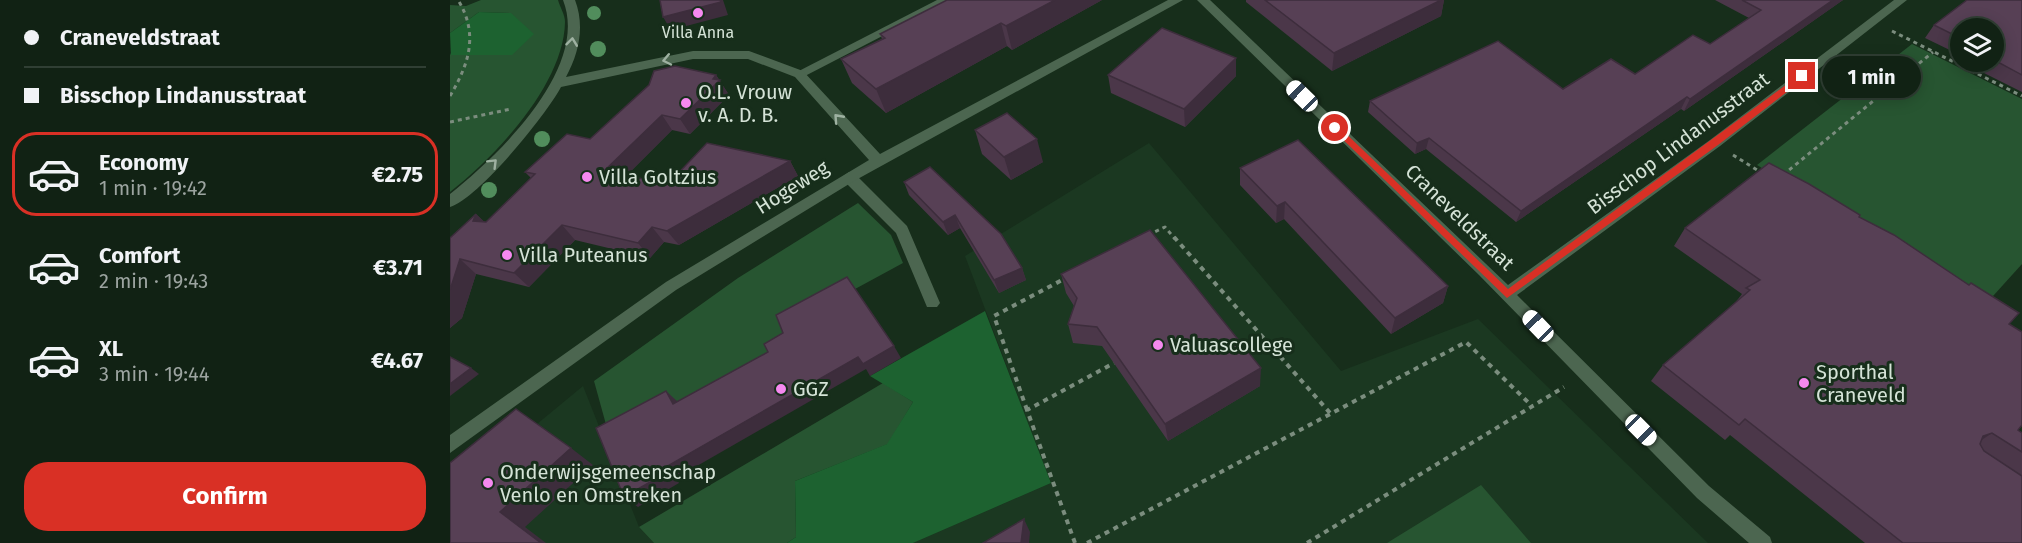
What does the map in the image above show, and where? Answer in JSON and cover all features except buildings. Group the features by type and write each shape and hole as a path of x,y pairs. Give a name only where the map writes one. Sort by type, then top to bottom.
{"street":[{"path":"450,202 470,187 518,139 558,83 570,53 575,17 569,0"},
{"path":"799,74 946,0"},
{"name":"Hogeweg","path":"450,445 671,286 849,177 1177,0"},
{"name":"Craneveldstraat","path":"1203,0 1507,294 1703,492 1763,543"},
{"name":"Bisschop Lindanusstraat","path":"1507,294 1715,143 1901,0"},
{"path":"558,83 693,55 749,55 799,74 878,161"},
{"path":"849,177 902,230 932,303"}],"path":[{"path":"450,96 469,60 472,27 466,11 458,0"},
{"path":"1872,22 2022,96"},
{"path":"1775,182 1933,52"},
{"path":"450,122 545,101"},
{"path":"1715,143 1765,175"},
{"path":"1145,237 1165,227 1331,414"},
{"path":"1074,274 994,316 1075,543"},
{"path":"1087,543 1466,342 1532,406"},
{"path":"1028,410 1114,363"},
{"path":"1307,543 1585,374"}],"shaded area":[{"path":"481,0 558,0 565,22 562,46 553,70 524,117 487,159 450,192 450,53 451,55 511,13 479,12 450,33 450,5 466,6"},
{"path":"1912,44 1950,63 1950,72 1968,72 2022,99 2022,264 1984,306 1757,165"},
{"name":"Valuascollege","path":"1149,143 1341,371 1478,319 1708,543 913,543 1051,483 965,256"},
{"path":"858,203 891,235 903,263 785,327 792,345 610,439 594,381 738,278"},
{"path":"883,383 913,402 888,444 795,481 796,537 787,543 654,543 639,527"},
{"path":"583,386 639,527 654,543 450,543 450,496"},
{"path":"1481,485 1531,543 1387,543"}],"green space":[{"path":"479,12 511,13 534,34 512,55 451,55 450,33"},
{"path":"985,311 1051,483 913,543 787,543 796,537 795,481 887,444 913,402 870,376"}],"place":[{"name":"Villa Anna","path":"698,13"},
{"name":"O.L. Vrouw v. A. D. B.","path":"686,103"},
{"name":"Villa Goltzius","path":"587,177"},
{"name":"Villa Puteanus","path":"507,255"},
{"name":"Valuascollege","path":"1158,345"},
{"name":"Sporthal Craneveld","path":"1804,383"},
{"name":"GGZ","path":"781,389"},
{"name":"Onderwijsgemeenschap Venlo en Omstreken","path":"488,483"}],"route":[{"path":"1335,128 1507,294 1715,143 1802,76"}]}
